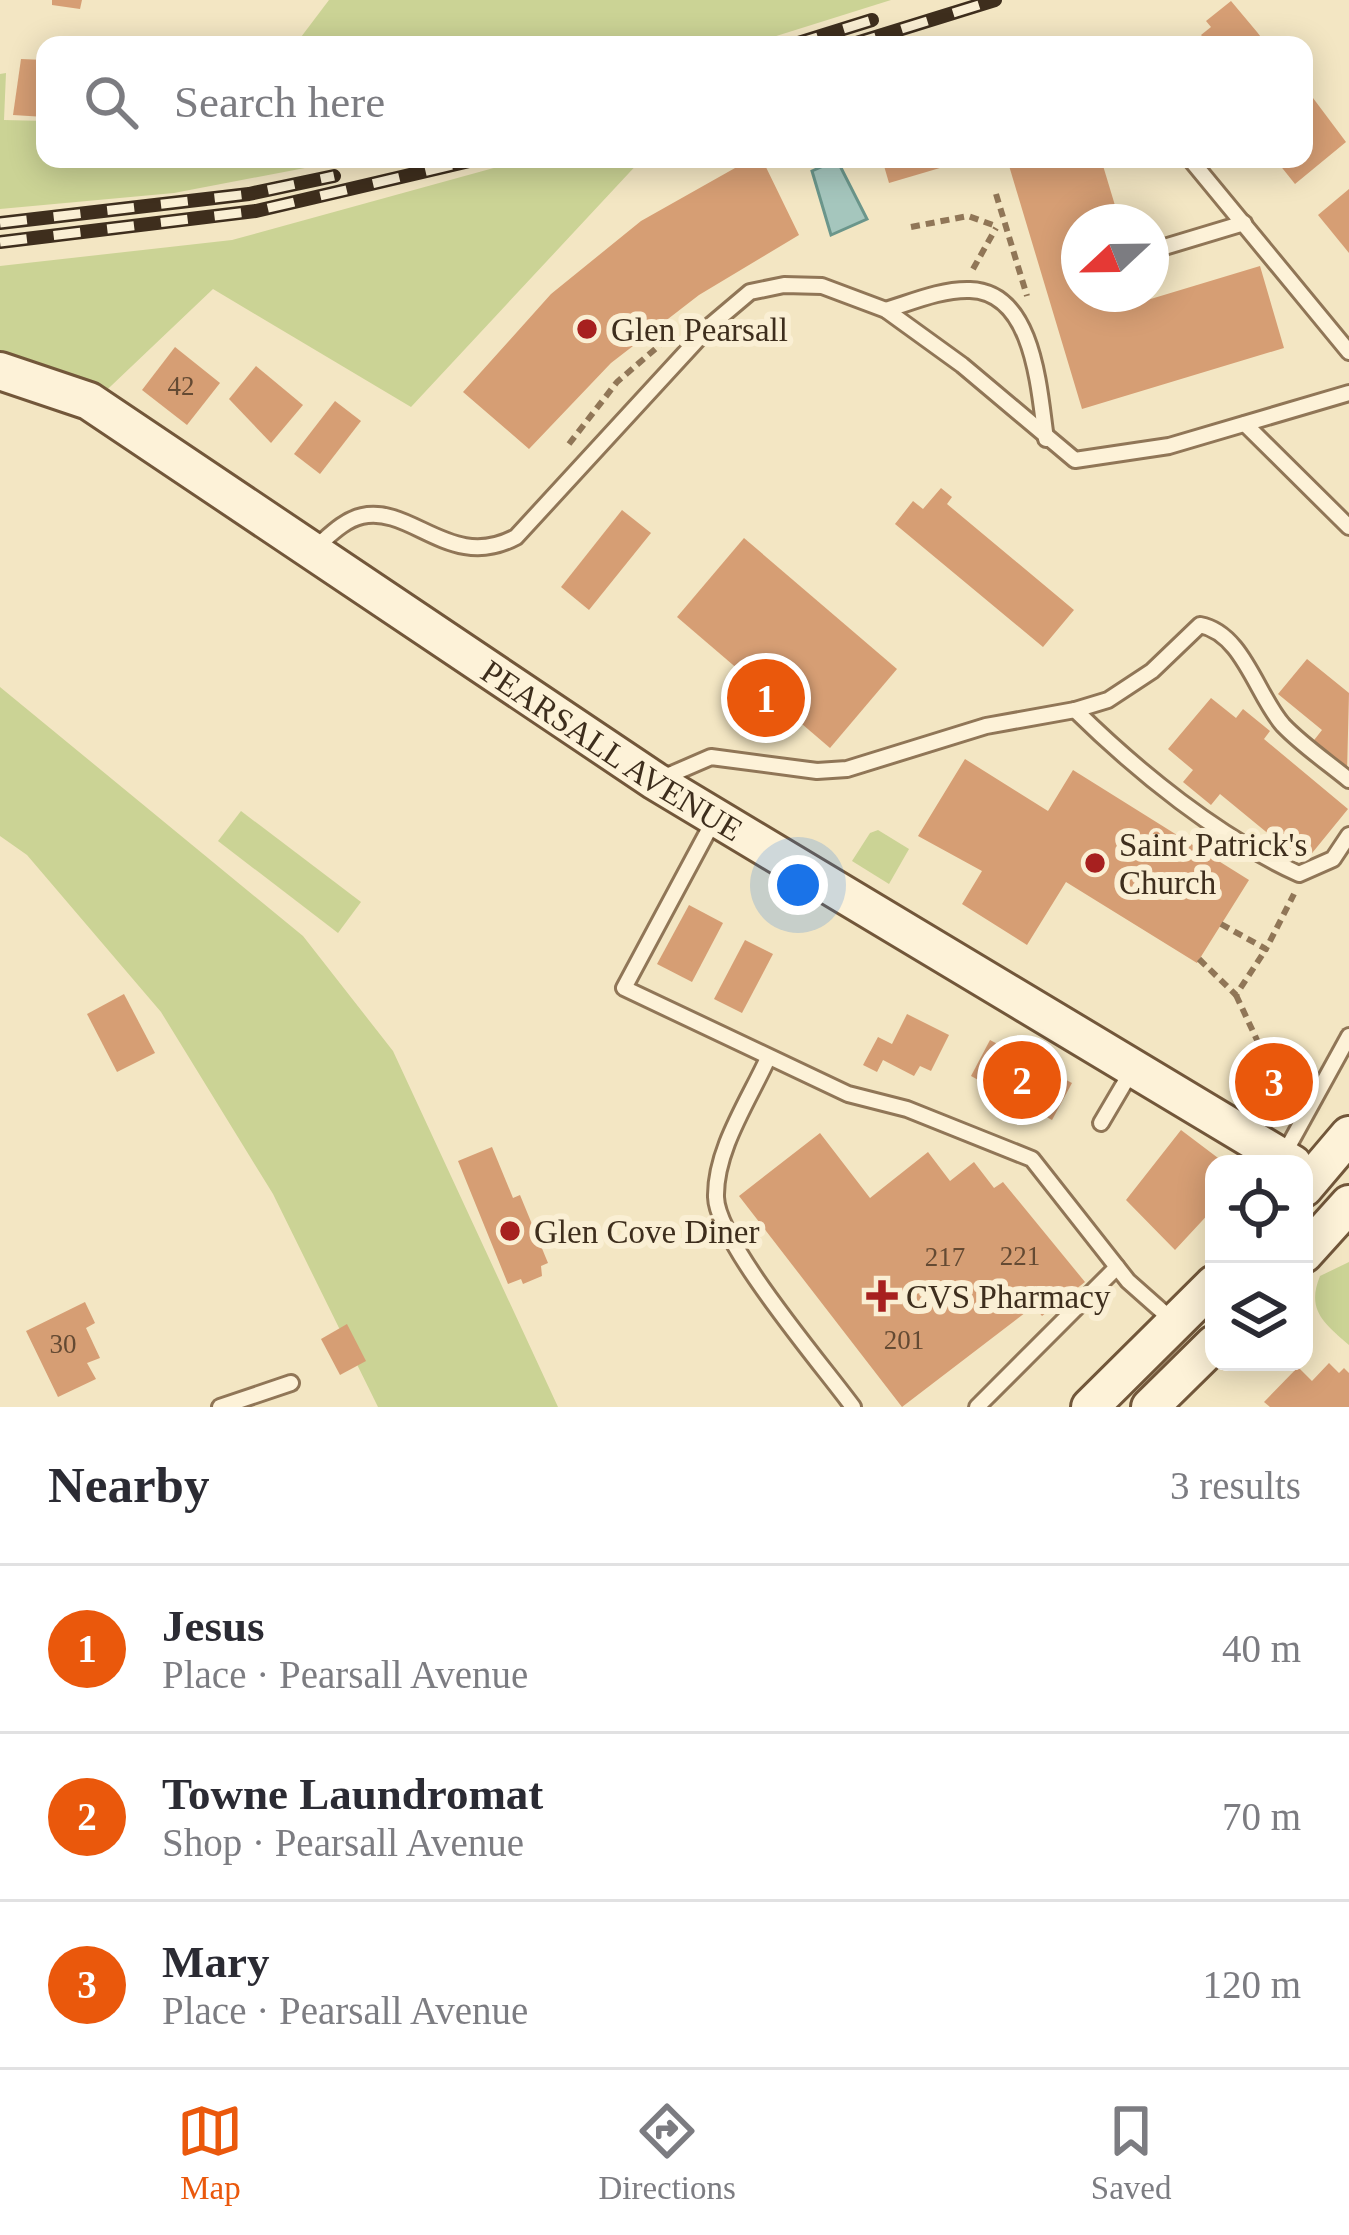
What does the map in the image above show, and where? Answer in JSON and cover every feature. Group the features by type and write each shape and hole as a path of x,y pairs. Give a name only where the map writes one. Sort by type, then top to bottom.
{"street":[{"name":"PEARSALL AVENUE","path":"0,371 89,401 655,781 1134,1067 1272,1155"},
{"path":"1313,1162 1349,1135"},
{"name":"PEARSALL AVENUE","path":"1313,1181 1348,1205"},
{"path":"1313,1243 1348,1205"},
{"path":"1090,1407 1205,1293"},
{"path":"1150,1407 1205,1353"}],"lane":[{"path":"1197,168 1349,352"},
{"path":"1169,246 1244,224"},
{"path":"312,550 348,521 370,514 473,548 516,537 711,325 750,292 784,285 822,286 886,310 962,365 1075,460 1169,446 1349,393"},
{"path":"886,310 953,291 981,291 1000,300 1019,320 1038,382 1046,440"},
{"path":"1245,424 1349,527"},
{"path":"655,781 711,757 817,772 847,769 986,726 1075,710 1108,700 1152,671 1200,626 1211,628 1238,655 1286,729 1349,780"},
{"path":"1075,710 1182,799 1300,874 1333,860 1349,835"},
{"path":"715,818 624,988 848,1094 907,1109 1032,1159 1117,1267 1175,1324"},
{"path":"1305,1155 1349,1036"},
{"path":"768,1058 720,1166 716,1202 737,1250 853,1407"},
{"path":"1100,1123 1134,1067"},
{"path":"977,1407 1117,1267"},
{"path":"220,1407 291,1383"}],"path":[{"path":"996,194 1028,299"},
{"path":"969,277 1003,215"},
{"path":"911,227 968,216 997,226"},
{"path":"1236,995 1266,949 1300,874"},
{"path":"1221,924 1266,949"},
{"path":"1199,959 1236,995 1270,1068 1283,1118"}],"green space":[{"path":"329,0 891,0 777,36 302,36"},
{"path":"6,73 4,120 36,121 36,168 305,168 174,193 0,209 0,74"},
{"path":"493,168 634,168 411,407 213,289 91,405 0,372 0,266 232,240"},
{"path":"0,687 303,936 393,1051 558,1407 378,1407 273,1194 161,1012 27,855 0,836"},
{"path":"241,811 361,902 338,933 218,841"},
{"path":"878,830 909,849 889,884 852,861 870,833"},
{"path":"1349,1262 1349,1345 1325,1322 1315,1298 1320,1276"}],"water":[{"path":"841,168 867,219 831,235 812,171"}],"building":[{"path":"52,0 82,0 80,9 52,5"},
{"path":"1231,1 1260,36 1202,36 1211,27 1206,21"},
{"path":"21,59 36,60 36,116 13,115"},
{"path":"1313,98 1346,142 1295,184 1282,168 1313,168"},
{"name":"Glen Pearsall","path":"735,168 766,168 799,235 699,295 611,363 529,449 463,392 551,294 641,221"},
{"path":"885,168 940,168 889,183"},
{"path":"1010,168 1104,168 1115,204 1061,204 1061,312 1169,312 1169,293 1260,266 1284,348 1082,409"},
{"path":"1349,189 1349,253 1318,215"},
{"path":"175,347 220,383 187,425 142,390"},
{"path":"256,366 303,405 271,443 229,399"},
{"path":"335,401 361,421 320,474 294,454"},
{"path":"941,488 952,497 947,504 1074,610 1043,647 895,524 913,501 923,509"},
{"path":"622,510 651,533 589,610 561,587"},
{"path":"744,538 897,669 830,748 677,617"},
{"path":"1307,659 1349,693 1347,773 1311,744 1322,730 1278,694"},
{"name":"Saint Patrick's Church","path":"1211,698 1236,718 1243,709 1270,731 1264,739 1348,809 1304,863 1220,794 1211,805 1183,782 1193,770 1168,749"},
{"name":"Saint Patrick's Church","path":"965,759 1048,811 1073,770 1249,880 1197,963 1066,882 1027,945 962,904 982,871 918,836"},
{"path":"689,905 723,923 692,982 657,964"},
{"path":"745,940 773,954 742,1013 714,999"},
{"path":"124,994 155,1053 117,1072 87,1014"},
{"path":"907,1014 949,1035 931,1071 920,1066 914,1076 883,1060 877,1072 863,1065 878,1037 892,1044"},
{"path":"990,1040 1072,1083 1052,1120 971,1076"},
{"path":"1181,1130 1214,1155 1205,1155 1205,1218 1175,1250 1126,1200"},
{"path":"820,1133 870,1198 928,1152 950,1181 974,1162 994,1188 1003,1182 1085,1282 1042,1316 1034,1306 902,1407 739,1196"},
{"name":"Glen Cove Diner","path":"492,1147 513,1198 520,1195 548,1263 541,1266 542,1276 523,1284 521,1279 508,1284 458,1161"},
{"path":"85,1302 95,1323 86,1328 100,1358 87,1363 96,1379 58,1397 26,1331"},
{"path":"347,1324 366,1361 340,1375 321,1339"},
{"path":"1329,1363 1339,1373 1344,1368 1349,1373 1349,1407 1270,1407 1264,1402 1294,1371 1302,1371 1312,1381"}],"railway":[{"path":"879,36 995,0"},
{"path":"821,36 872,20"},
{"path":"0,242 256,211 440,168"},
{"path":"0,223 249,194 334,176"}],"place":[{"name":"Glen Pearsall","path":"587,329"},
{"name":"Jesus","path":"766,698"},
{"name":"Saint Patrick's Church","path":"1095,863"},
{"name":"Towne Laundromat","path":"1022,1080"},
{"name":"Mary","path":"1274,1082"},
{"name":"Glen Cove Diner","path":"510,1231"},
{"name":"CVS Pharmacy","path":"882,1296"}]}
